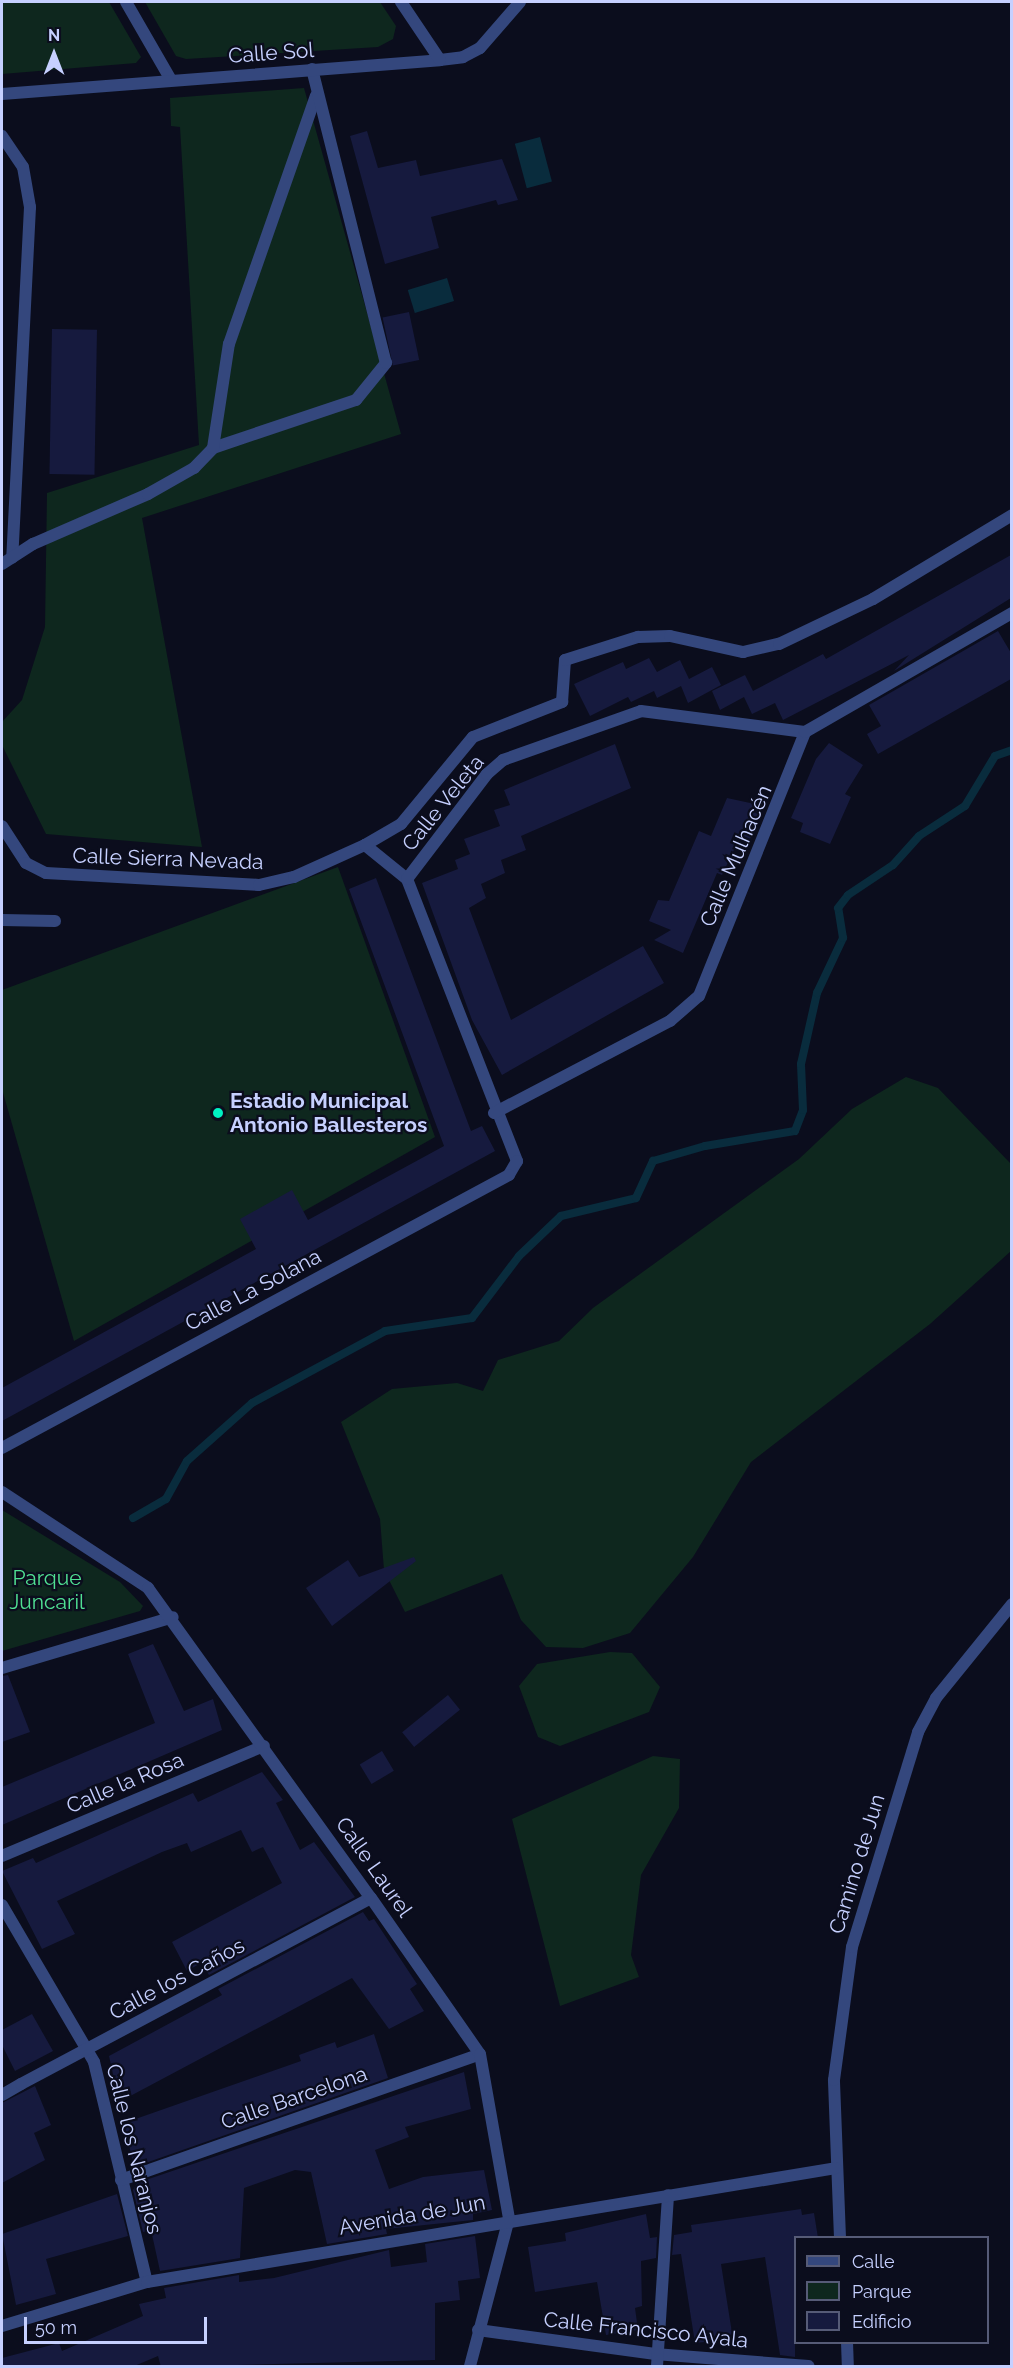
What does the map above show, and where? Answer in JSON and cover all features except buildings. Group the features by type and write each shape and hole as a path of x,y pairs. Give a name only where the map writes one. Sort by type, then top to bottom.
{"street":[{"path":"126,2 171,80"},
{"path":"401,2 440,60"},
{"name":"Calle Sol","path":"2,94 463,57 480,48 520,2"},
{"path":"2,136 23,167 30,207 7,561 148,494 194,468 213,448 356,400 386,363 316,96 312,69"},
{"path":"213,448 229,344 316,96"},
{"name":"Calle Sierra Nevada","path":"2,826 26,863 46,873 247,885 294,877 365,845 401,824 472,737 562,702 565,660 638,637 670,636 743,652 779,644 873,599 1011,515"},
{"path":"805,732 1011,614"},
{"name":"Calle Veleta","path":"517,1161 494,1113 407,879 486,774 503,760 641,711 665,710 805,732"},
{"name":"Calle Mulhacén","path":"494,1113 670,1021 699,996 805,732"},
{"path":"365,845 407,879"},
{"path":"2,920 55,921"},
{"name":"Calle La Solana","path":"2,1448 509,1174 517,1161"},
{"name":"Calle Laurel","path":"2,1492 126,1570 173,1617 480,2054 509,2218 470,2367"},
{"name":"Camino de Jun","path":"840,2236 834,2080 852,1947 918,1732 936,1698 1011,1604"},
{"path":"2,1668 173,1617"},
{"name":"Calle la Rosa","path":"2,1856 264,1746"},
{"name":"Calle los Caños","path":"2,2095 371,1898"},
{"name":"Calle los Naranjos","path":"2,1905 94,2062 147,2282"},
{"name":"Calle Barcelona","path":"121,2180 480,2054"},
{"name":"Avenida de Jun","path":"2,2326 147,2282 509,2218 836,2168"},
{"path":"656,2360 668,2195"},
{"name":"Calle Francisco Ayala","path":"478,2330 656,2360 809,2367"},
{"path":"847,2344 848,2367"}],"green space":[{"path":"2,2 109,2 141,57 136,63 2,74"},
{"path":"145,2 380,2 396,26 393,39 378,47 186,59 176,56"},
{"path":"304,88 401,434 142,518 202,847 46,834 2,745 2,722 22,700 45,627 47,493 199,445 180,127 171,126 170,98"},
{"name":"Estadio Municipal Antonio Ballesteros","path":"338,867 435,1137 74,1341 2,1089 2,990"},
{"path":"906,1077 938,1088 1011,1164 1011,1251 930,1324 751,1462 693,1557 630,1633 583,1648 546,1647 521,1620 502,1574 405,1612 384,1570 380,1519 341,1422 392,1389 457,1383 483,1391 498,1360 559,1341 593,1308 799,1159 852,1109"},
{"name":"Parque Juncaril","path":"2,1510 120,1582 143,1606 140,1611 2,1651"},
{"path":"610,1652 632,1653 660,1687 649,1712 560,1746 538,1737 519,1686 537,1664"},
{"path":"653,1756 680,1759 679,1808 641,1875 631,1955 639,1977 560,2006 512,1819"}],"water":[{"path":"540,137 552,181 527,188 515,144"},
{"path":"447,278 454,301 415,313 408,290"}],"waterway":[{"path":"133,1518 166,1499 187,1461 252,1403 385,1331 472,1318 519,1256 561,1216 636,1198 653,1161 705,1146 795,1131 803,1110 801,1064 817,993 843,938 838,908 848,895 893,865 919,836 965,806 995,756 1012,750"}],"place":[{"name":"Estadio Municipal Antonio Ballesteros","path":"218,1113"}]}
